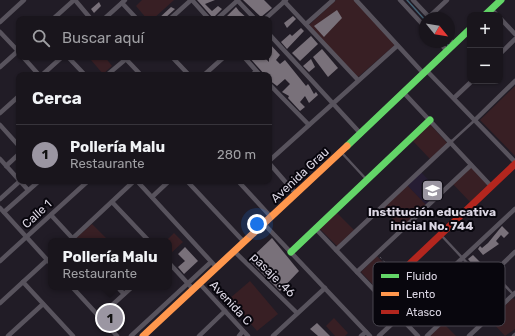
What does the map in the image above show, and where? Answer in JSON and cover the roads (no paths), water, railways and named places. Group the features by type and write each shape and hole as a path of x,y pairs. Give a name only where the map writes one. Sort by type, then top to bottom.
{"main road":[{"path":"488,12 495,3"},
{"name":"Avenida Grau","path":"455,40 467,31"},
{"name":"Avenida Grau","path":"143,336 191,286 200,284 361,134 426,72 449,48"},
{"path":"291,252 430,120"},
{"path":"411,262 515,163"}],"street":[{"path":"0,22 24,0"},
{"path":"56,16 74,0 88,16"},
{"path":"173,16 191,0 206,16"},
{"path":"220,16 237,0 252,16"},
{"path":"268,16 285,0 358,80"},
{"path":"306,24 333,0"},
{"path":"356,0 397,46 454,98 515,163"},
{"path":"400,0 419,21"},
{"path":"414,0 425,12"},
{"path":"435,12 447,0"},
{"path":"107,16 123,1 135,16"},
{"path":"503,21 515,34"},
{"path":"0,32 16,48"},
{"path":"272,37 361,134"},
{"path":"503,51 515,39"},
{"path":"272,159 397,46"},
{"path":"444,48 447,51"},
{"path":"0,67 16,54"},
{"path":"26,60 38,72"},
{"path":"44,72 58,60"},
{"path":"71,60 82,72"},
{"path":"110,72 123,60"},
{"path":"127,60 138,72"},
{"path":"176,60 186,72"},
{"path":"207,72 221,60"},
{"path":"247,60 256,70"},
{"path":"475,120 515,81"},
{"path":"454,98 469,84"},
{"path":"272,87 309,125"},
{"path":"404,93 491,186"},
{"path":"0,113 16,100"},
{"path":"0,125 16,143"},
{"path":"336,250 451,142"},
{"path":"6,166 16,157"},
{"path":"0,159 16,177"},
{"path":"357,272 471,164"},
{"path":"272,166 296,194"},
{"path":"0,199 17,184"},
{"path":"23,184 28,190"},
{"path":"4,212 35,184"},
{"name":"Calle 1","path":"1,259 85,184"},
{"path":"75,238 133,184"},
{"path":"139,184 217,268"},
{"path":"152,197 166,184"},
{"path":"190,184 244,242"},
{"path":"241,184 271,217"},
{"path":"112,202 144,236"},
{"path":"0,208 48,261"},
{"path":"459,262 515,208"},
{"path":"51,215 71,238"},
{"path":"264,224 370,336"},
{"path":"315,228 373,289"},
{"name":"pasaje .46","path":"234,251 297,314"},
{"path":"505,262 515,252"},
{"name":"Avenida Grau","path":"131,336 191,286 211,262"},
{"path":"0,303 23,282 48,263"},
{"path":"172,266 191,286"},
{"path":"23,282 73,336"},
{"name":"Avenida C","path":"200,284 248,336"},
{"path":"273,336 325,288"},
{"path":"75,290 117,336"},
{"path":"120,290 124,294"},
{"path":"99,317 129,290"},
{"path":"505,302 514,294"},
{"path":"8,336 43,304"},
{"path":"199,336 224,311"},
{"path":"379,336 391,326"},
{"path":"408,326 418,336"},
{"path":"427,336 437,326"},
{"path":"469,336 480,326"},
{"path":"239,336 243,331"},
{"path":"361,336 366,332"}],"lane":[{"path":"451,142 475,120"},
{"path":"340,152 367,179"},
{"path":"440,234 467,262"},
{"path":"505,285 514,294"}],"waterway":[{"path":"407,0 419,13"}],"place":[{"name":"Institución educativa inicial No. 744","path":"432,191"},
{"name":"Pollería Malu","path":"110,318"}]}
